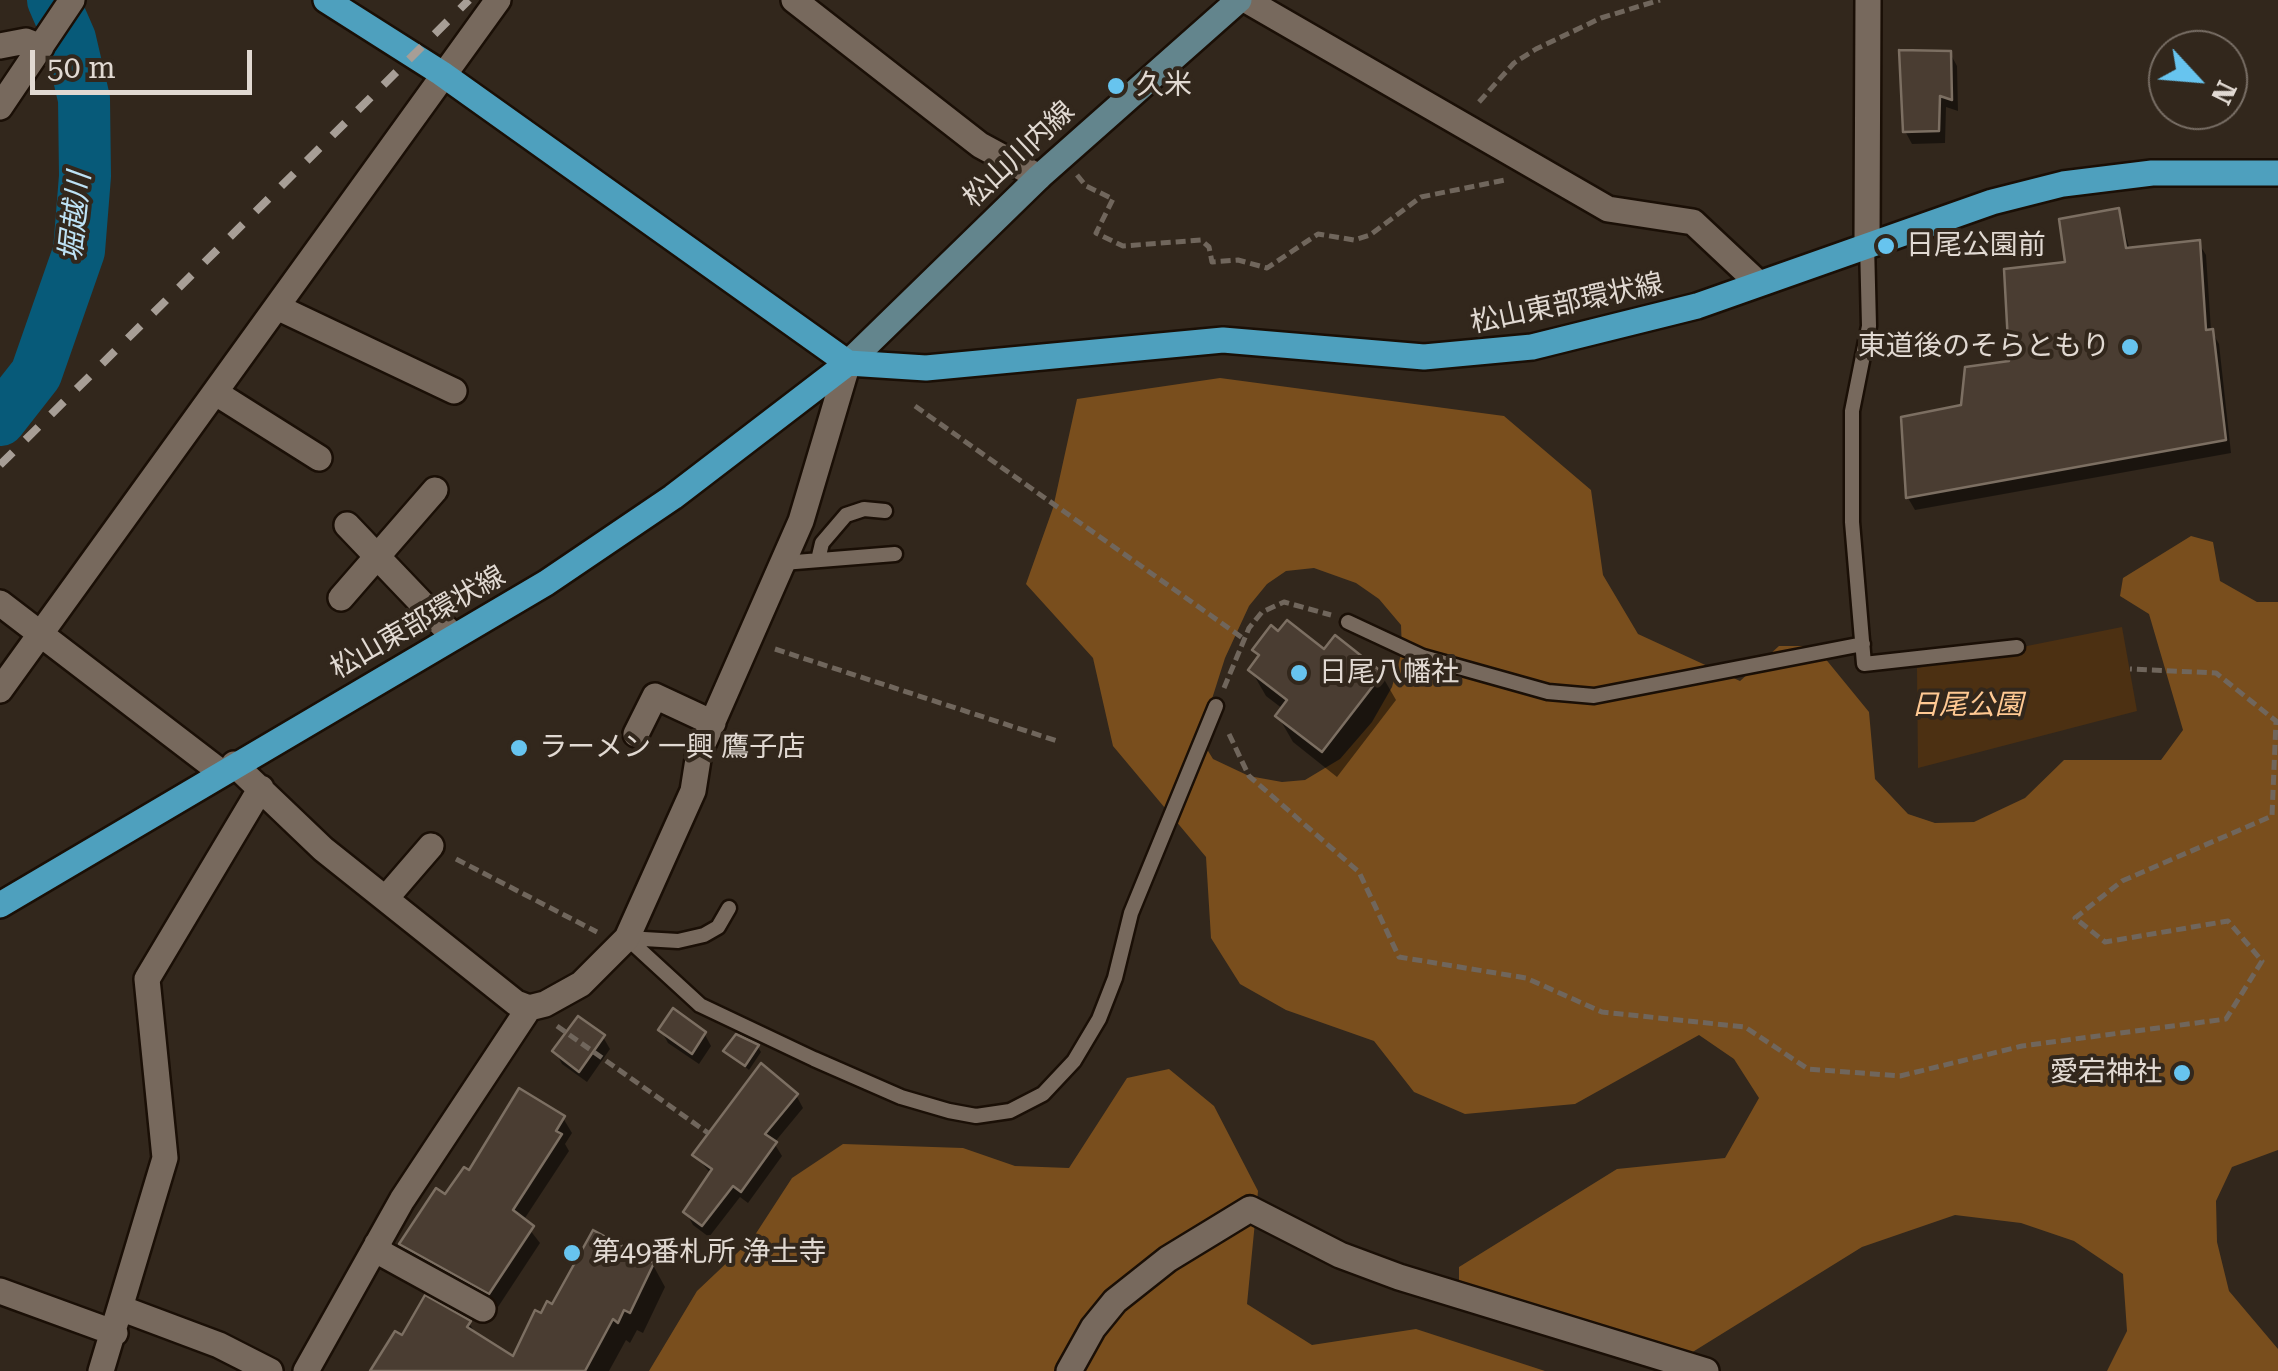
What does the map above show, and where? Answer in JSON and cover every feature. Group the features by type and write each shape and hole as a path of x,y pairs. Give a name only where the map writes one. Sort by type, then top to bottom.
{"main road":[{"path":"326,0 441,73 848,364"},
{"name":"松山川内線","path":"848,364 1061,156 1242,0"},
{"name":"松山東部環状線","path":"0,905 546,583 673,497 848,364 926,368 1223,340 1468,356 1619,328 1697,306 1992,202 2101,176 2278,172"}],"street":[{"path":"0,107 72,0"},
{"path":"0,690 279,308 441,73 498,0"},
{"path":"794,0 980,145 1039,177"},
{"path":"1242,0 1608,209 1693,222 1757,282"},
{"path":"1867,244 1868,0"},
{"path":"0,46 44,42"},
{"path":"279,308 454,391"},
{"path":"306,1371 377,1244 529,1008 581,984 624,942 693,791 699,754 782,563 818,467 848,364"},
{"path":"216,393 319,458"},
{"path":"340,598 435,490"},
{"path":"347,525 454,637"},
{"path":"0,603 228,769 261,788 323,849 516,1002 529,1008"},
{"path":"636,734 655,696 713,723"},
{"path":"102,1371 165,1158 147,979 261,788"},
{"path":"386,898 431,846"},
{"path":"1069,1371 1093,1328 1115,1302 1168,1259 1250,1210 1340,1254 1399,1276 1706,1371"},
{"path":"377,1244 384,1254 482,1309"},
{"path":"0,1291 219,1345 270,1371"}],"lane":[{"path":"1867,244 1869,326 1852,410 1852,522 1864,664 2017,646"},
{"path":"818,560 822,543 846,515 864,509 885,511"},
{"path":"782,563 896,554"},
{"path":"1348,622 1423,657 1548,692 1594,696 1863,644"},
{"path":"624,942 700,1004 901,1098 976,1116 1010,1112 1043,1094 1064,1072 1099,1019 1138,896 1216,706"},
{"path":"624,942 678,941 704,935 718,927 729,908"}],"path":[{"path":"1459,124 1514,63 1536,49 1601,18 1660,0"},
{"path":"1061,156 1086,186 1114,199 1096,233 1123,246 1201,240 1209,246 1212,262 1238,260 1267,268 1318,234 1354,240 1370,236 1421,197 1505,180 1529,165"},
{"path":"915,406 1244,640"},
{"path":"1348,622 1284,602 1262,612 1244,640 1216,706 1249,776 1360,872 1399,957 1526,978 1602,1012 1745,1027 1808,1070 1900,1076 2022,1046 2226,1019 2262,961 2228,921 2105,942 2075,918 2122,881 2272,816 2276,721 2216,673 2130,669"},
{"path":"749,640 1057,741"},
{"path":"431,846 624,942"},
{"path":"529,1008 708,1133"}],"green space":[{"name":"日尾公園","path":"2122,627 2137,711 1918,768 1917,668"}],"shaded area":[{"path":"1220,378 1504,416 1591,490 1603,575 1638,634 1740,681 1779,646 1815,646 1869,712 1875,779 1908,814 1935,823 1974,822 2025,798 2064,760 2161,760 2183,730 2149,614 2120,596 2123,578 2191,536 2213,542 2220,581 2257,602 2278,602 2278,1150 2232,1167 2216,1201 2217,1242 2229,1291 2278,1349 2278,1371 2107,1371 2127,1331 2123,1274 2074,1241 2021,1223 1955,1215 1862,1247 1691,1353 1459,1296 1459,1267 1617,1169 1725,1158 1759,1098 1734,1059 1699,1035 1575,1104 1465,1114 1414,1092 1374,1041 1286,1010 1240,984 1211,938 1206,857 1113,746 1093,658 1026,584 1053,508 1077,399","holes":["1314,568 1356,583 1379,599 1401,625 1402,651 1392,687 1372,722 1340,759 1305,780 1282,782 1249,776 1213,759 1205,746 1203,727 1225,658 1249,606 1267,584 1286,571"]},
{"path":"1169,1069 1214,1106 1258,1191 1247,1304 1312,1345 1416,1329 1545,1371 649,1371 697,1291 753,1238 792,1178 843,1144 963,1148 1015,1166 1069,1168 1127,1078"}],"building":[{"path":"1899,50 1951,51 1952,100 1940,96 1939,131 1903,132"},
{"name":"東道後のそらともり","path":"2119,208 2126,248 2200,240 2206,330 2213,329 2226,440 1906,498 1901,417 1961,405 1965,367 2009,361 2004,269 2065,262 2059,219"},
{"path":"1287,620 1324,649 1335,635 1383,673 1322,752 1275,716 1287,700 1248,670 1259,655 1252,650 1271,625 1278,631"},
{"path":"673,1008 706,1032 692,1054 658,1030"},
{"path":"578,1016 605,1035 579,1072 552,1051"},
{"path":"736,1034 759,1045 745,1066 723,1051"},
{"path":"761,1063 798,1094 765,1134 777,1142 741,1192 733,1186 702,1226 683,1212 712,1169 692,1155"},
{"path":"519,1088 565,1116 556,1131 562,1134 513,1210 534,1226 489,1294 399,1244 436,1188 445,1194 464,1167 469,1170"},
{"path":"593,1230 654,1263 630,1313 624,1310 618,1323 613,1319 585,1371 370,1371 395,1331 402,1335 425,1295 471,1321 467,1327 513,1356 535,1310 541,1313 547,1301 552,1304"}],"waterway":[{"name":"堀越川","path":"0,420 36,374 79,251 85,176 84,99 70,39 53,0"}],"railway":[{"path":"0,465 469,0"}],"place":[{"name":"久米","path":"1116,86"},
{"name":"日尾公園前","path":"1886,246"},
{"name":"東道後のそらともり","path":"2130,347"},
{"name":"日尾八幡社","path":"1299,673"},
{"name":"ラーメン 一興 鷹子店","path":"519,748"},
{"name":"愛宕神社","path":"2182,1073"},
{"name":"第49番札所 浄土寺","path":"572,1253"}]}
